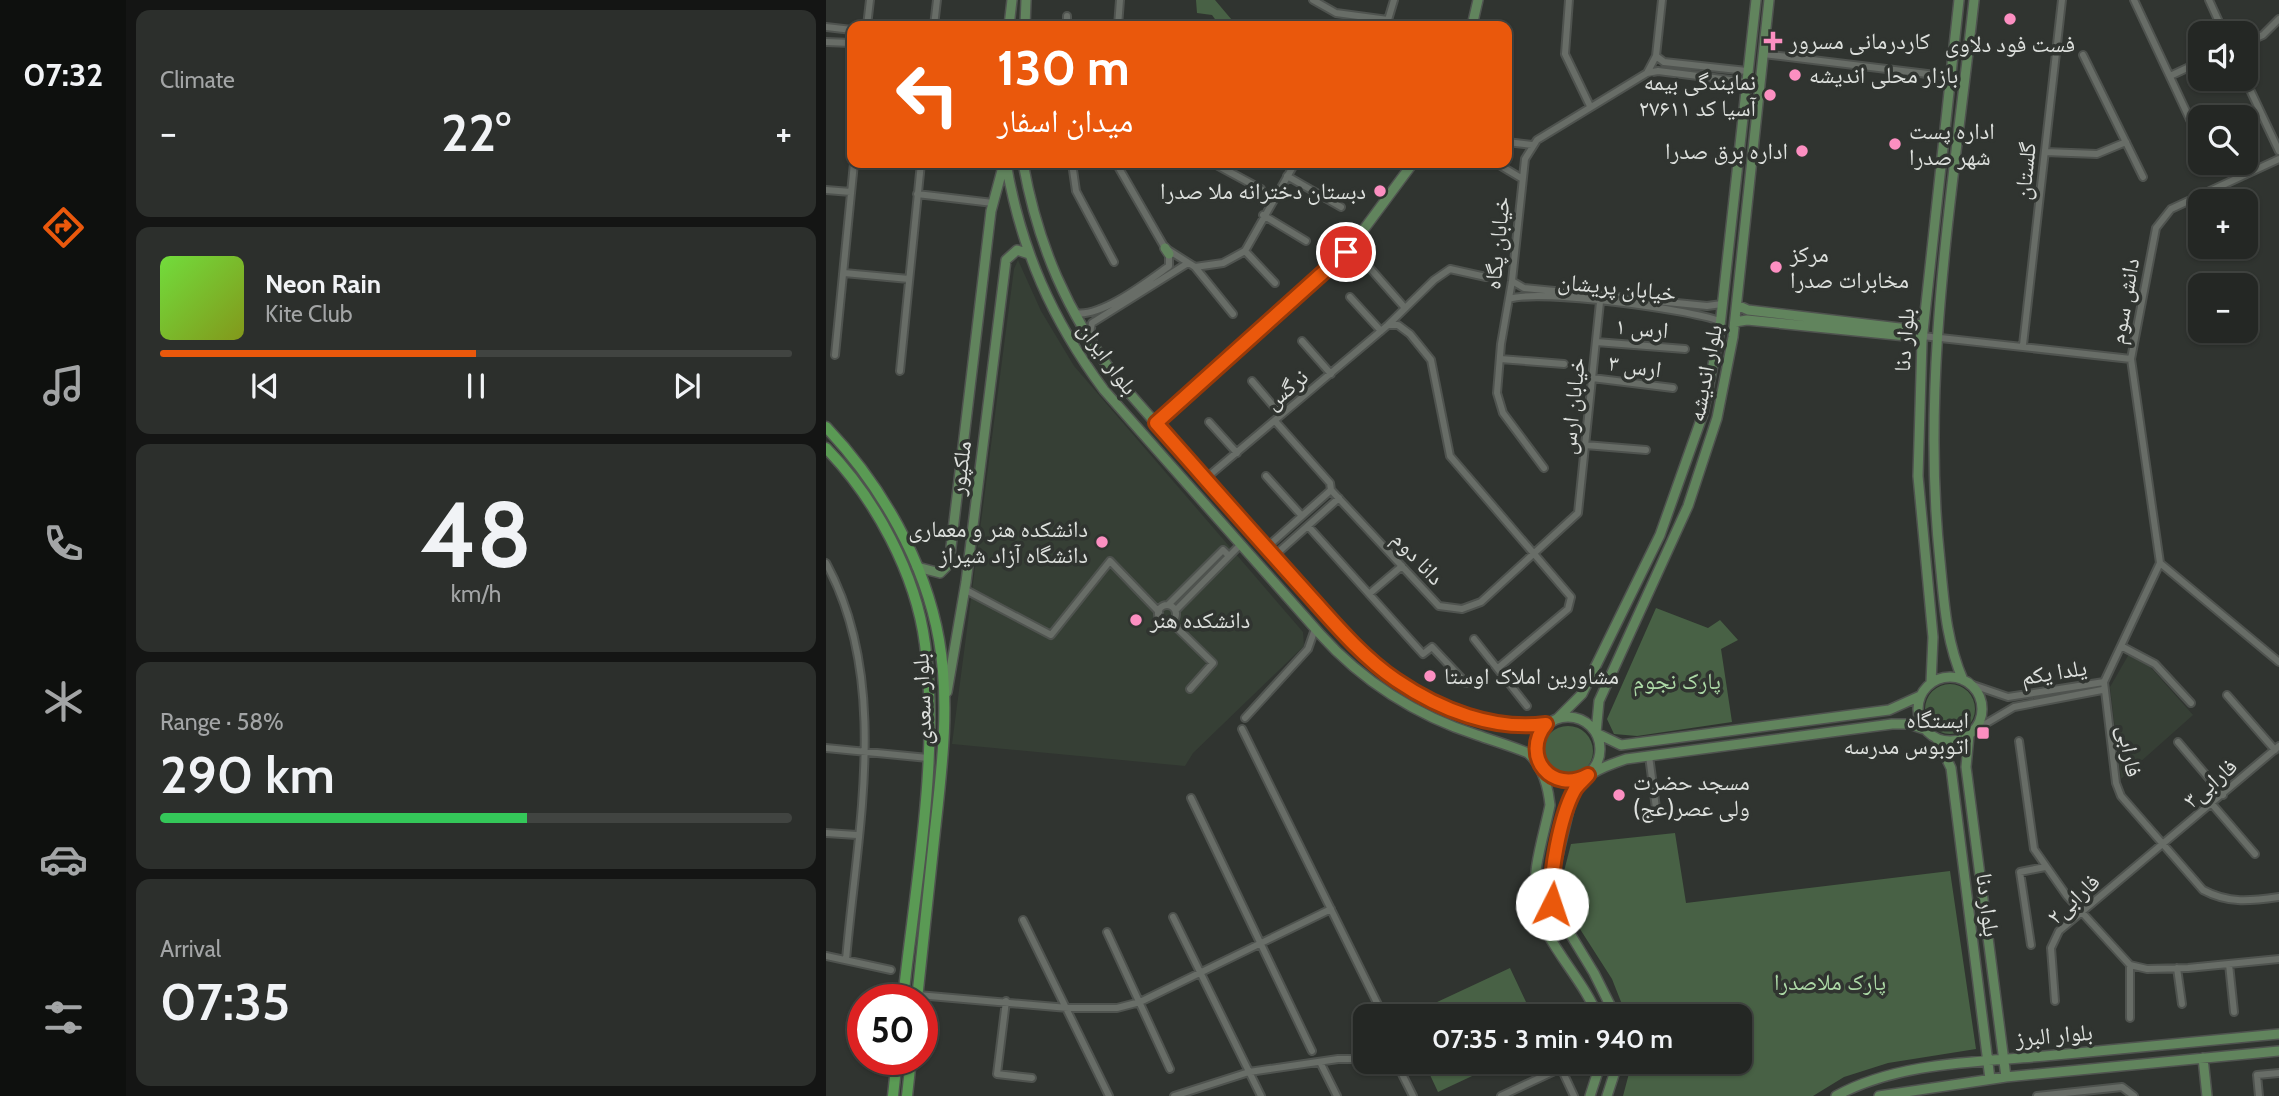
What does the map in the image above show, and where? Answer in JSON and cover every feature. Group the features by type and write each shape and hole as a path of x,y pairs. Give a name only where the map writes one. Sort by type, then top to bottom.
{"main road":[{"path":"1009,21 1012,0"},
{"path":"1025,21 1026,0"},
{"path":"1473,21 1478,0"},
{"name":"بلوار اندیشه","path":"1558,718 1582,694 1593,674 1675,501 1703,414 1720,321 1756,0"},
{"name":"بلوار اندیشه","path":"1596,733 1599,701 1674,541 1704,461 1727,374 1737,305 1769,0"},
{"name":"بلوار دنا","path":"1931,683 1933,637 1918,476 1922,339 1959,0"},
{"name":"بلوار دنا","path":"1966,682 1947,635 1935,517 1933,447 1937,337 1974,0"},
{"name":"ملکپور","path":"917,567 940,573 949,564 993,203 1004,168"},
{"name":"بلوار ایران","path":"1006,168 1029,254 1054,314 1077,354 1104,390 1315,629 1351,666 1387,692 1432,717 1528,753 1538,761"},
{"name":"بلوار ایران","path":"1025,168 1030,201 1045,248 1073,313 1089,340 1156,423 1266,548 1363,651 1396,680 1440,703 1495,725 1522,727 1546,724"},
{"path":"1156,423 1346,252 1409,168"},
{"name":"ملکپور","path":"944,708 964,589 1006,260 1017,250 1029,254"},
{"path":"1737,305 1748,310 1908,328 1924,322"},
{"path":"1735,322 1746,320 1922,339"},
{"name":"بلوار سعدی","path":"826,427 848,450 888,506 917,567 939,640 944,708 942,764 918,984"},
{"name":"بلوار سعدی","path":"826,448 876,513 906,574 925,642 930,708 928,758 904,984"},
{"path":"1538,761 1543,770 1560,781 1580,780 1626,759 1892,724 1909,724 1924,729 1937,739 1954,741 1972,732 1982,711 1977,692 1966,682 1946,677 1931,683 1920,696 1889,710 1621,745 1596,733 1575,717 1558,718 1546,724 1536,741 1538,761 1548,790 1550,806 1536,902 1545,927 1592,1004"},
{"path":"1920,696 1918,713 1924,729"},
{"path":"1432,717 1440,703"},
{"name":"بلوار دنا","path":"1972,732 1966,767 2006,1077"},
{"path":"1596,733 1601,751 1595,768 1574,790 1550,889 1559,919 1594,973 1610,1004"},
{"name":"بلوار دنا","path":"1937,739 1951,768 1990,1079"},
{"name":"بلوار البرز","path":"1836,1096 1873,1080 1988,1061 2279,1034"},
{"name":"بلوار البرز","path":"1879,1096 2006,1077 2279,1051"},
{"path":"2025,1058 2021,1064 2026,1075"},
{"path":"2203,1058 2207,1096"},
{"path":"1590,1096 1597,1074"},
{"path":"1607,1096 1614,1074"},
{"path":"893,1096 895,1075"},
{"path":"907,1096 909,1075"}],"street":[{"path":"868,21 870,0"},
{"path":"935,21 937,0"},
{"path":"1118,21 1119,0"},
{"path":"1312,0 1336,13 1388,20 1394,0"},
{"path":"1569,0 1565,54 1590,106"},
{"path":"1647,73 1656,56 1662,0"},
{"name":"گلستان","path":"2023,345 2062,0"},
{"path":"2134,0 2188,116"},
{"path":"2209,0 2219,21"},
{"path":"1066,16 1066,21"},
{"path":"2258,37 2279,19"},
{"path":"826,27 847,29"},
{"path":"826,42 847,43"},
{"path":"1763,54 1952,77"},
{"path":"2083,55 2143,177"},
{"path":"1656,56 1664,62 1747,71"},
{"path":"2169,76 2188,67"},
{"path":"1512,143 1532,145 1590,106 1647,73 1658,71 1746,82"},
{"path":"2251,91 2279,151"},
{"path":"2045,152 2097,155 2126,142"},
{"name":"خیابان پگاه","path":"1532,145 1525,159 1521,178 1513,281 1497,393 1503,413 1544,468"},
{"name":"دانش سوم","path":"2216,189 2279,159"},
{"path":"835,355 853,168"},
{"path":"900,371 920,168"},
{"path":"1073,168 1076,191 1114,262"},
{"path":"1073,313 1088,315 1142,285 1169,266 1167,251 1119,168"},
{"path":"1222,168 1261,189"},
{"path":"1089,340 1092,323 1192,265 1223,263 1245,251 1292,168"},
{"path":"1504,168 1521,178"},
{"path":"1287,176 1341,207"},
{"path":"826,190 851,192"},
{"path":"917,194 993,203"},
{"name":"دانش سوم","path":"2160,564 2131,359 2156,228 2171,209 2188,201"},
{"path":"1264,215 1306,241"},
{"path":"1167,251 1192,265 1233,314"},
{"path":"1245,251 1275,283"},
{"path":"1362,259 1405,308"},
{"name":"نرگس","path":"1205,479 1388,325 1434,280 1450,269 1486,277"},
{"path":"844,273 909,279"},
{"name":"خیابان پریشان","path":"1513,281 1524,288 1707,306 1722,304"},
{"name":"خیابان پریشان","path":"1509,299 1524,295 1600,302 1697,313 1720,321"},
{"path":"1350,297 1381,331"},
{"name":"خیابان ارس","path":"1578,513 1600,302"},
{"path":"1388,325 1398,325 1410,334 1431,360 1450,456 1571,597 1568,609 1498,668"},
{"path":"1922,339 1937,337 2023,345 2131,359"},
{"path":"1303,341 1331,374"},
{"name":"ارس ۱","path":"1596,342 1685,349"},
{"path":"1500,359 1564,364"},
{"name":"ارس ۳","path":"1592,378 1673,388"},
{"path":"1252,381 1282,415"},
{"name":"دانا دوم","path":"1275,421 1330,484 1331,490 1439,606 1462,609 1481,602 1578,513"},
{"path":"1209,422 1237,453"},
{"path":"1585,445 1646,450"},
{"path":"1266,475 1302,516"},
{"path":"1266,548 1331,490"},
{"path":"1274,556 1339,498"},
{"path":"1308,526 1423,654 1432,647 1466,683"},
{"path":"1175,610 1241,544"},
{"path":"1159,611 1223,550 1229,556"},
{"path":"964,589 1051,635 1110,561 1159,611 1163,621 1171,622 1213,663 1189,689"},
{"path":"826,563 851,621 863,676 864,752 846,960"},
{"path":"2103,686 2160,564 2279,662"},
{"path":"1368,594 1402,566"},
{"path":"826,582 835,579"},
{"path":"1168,605 1175,610 1176,616 1171,622"},
{"path":"1245,718 1308,649 1315,629"},
{"path":"1474,639 1527,706"},
{"path":"2121,646 2155,664 2191,703"},
{"name":"یلدا یکم","path":"1966,682 2008,697 2103,686"},
{"name":"یلدا یکم","path":"1972,732 2014,707 2103,686"},
{"name":"فارابی","path":"2103,686 2116,783 2121,796 2203,890 2216,897 2239,902 2279,897"},
{"path":"2227,695 2277,748"},
{"path":"1242,729 1378,1004"},
{"path":"2019,741 2034,849 2045,867 2082,912 2130,965 2147,969 2177,968 2279,959"},
{"path":"2178,742 2223,795"},
{"path":"826,748 928,758"},
{"name":"فارابی۳","path":"2164,846 2277,748"},
{"path":"1649,756 1656,808"},
{"path":"1191,798 1312,1051"},
{"path":"2212,804 2255,853"},
{"path":"826,833 857,835"},
{"name":"فارابی۲","path":"2055,1001 2051,948 2059,931 2164,846"},
{"path":"2031,945 2020,872 2045,867"},
{"path":"938,998 1006,1001 1068,1008 1117,1008 1140,1002 1331,909"},
{"path":"1173,917 1261,1096"},
{"path":"1023,920 1109,1096"},
{"path":"1107,932 1170,1069"},
{"path":"826,956 891,970"},
{"path":"2229,964 2234,1012"},
{"path":"2130,965 2130,1018"},
{"path":"2177,968 2182,1004"},
{"path":"1006,1001 997,1074 1032,1078"},
{"path":"1174,1096 1250,1072 1353,1060"},
{"path":"1321,1064 1337,1096"},
{"path":"1501,1096 1560,1068 1574,1096"},
{"path":"2259,1096 2257,1075 2279,1073"},
{"path":"1401,1074 1413,1096"},
{"path":"2037,1096 2122,1087 2134,1096"}],"shaded area":[{"name":"دانشکده هنر و معماری دانشگاه آزاد شیراز","path":"1018,260 1041,311 1074,366 1303,632 1304,646 1193,753 1185,766 952,744 1014,269"},
{"path":"2129,654 2146,662 2193,715 2121,779 2110,687"}],"green space":[{"path":"1196,0 1215,0 1233,21 1216,21 1212,15 1197,13"},
{"name":"پارک نجوم","path":"1656,608 1708,628 1720,620 1738,640 1721,649 1732,722 1637,736 1614,734 1607,719"},
{"path":"1950,684 1968,691 1975,709 1968,727 1950,734 1932,727 1925,709 1932,691"},
{"path":"1568,726 1586,733 1593,751 1586,769 1568,776 1550,769 1543,751 1550,733"},
{"name":"پارک ملاصدرا","path":"1675,833 1686,903 1950,871 1976,1049 1888,1063 1844,1077 1813,1096 1623,1096 1629,1074 1752,1074 1752,1004 1622,1004 1612,979 1562,901 1561,883 1571,844"},
{"path":"1510,968 1527,1004 1433,1004"},
{"path":"1430,1074 1476,1074 1438,1092"}],"place":[{"name":"فست فود دلاوی","path":"2010,19"},
{"name":"کاردرمانی مسرور","path":"1773,41"},
{"name":"بازار محلی اندیشه","path":"1795,75"},
{"name":"نمایندگی بیمه آسیا کد ۲۷۶۱۱","path":"1770,95"},
{"name":"اداره پست شهر صدرا","path":"1895,144"},
{"name":"اداره برق صدرا","path":"1802,151"},
{"name":"دبستان دخترانه ملا صدرا","path":"1380,191"},
{"name":"مرکز مخابرات صدرا","path":"1776,267"},
{"name":"دانشکده هنر و معماری دانشگاه آزاد شیراز","path":"1102,542"},
{"name":"دانشکده هنر","path":"1136,620"},
{"name":"مشاورین املاک اوستا","path":"1430,676"},
{"name":"ایستگاه اتوبوس مدرسه","path":"1983,733"},
{"name":"مسجد حضرت ولی عصر(عج)","path":"1619,795"}],"route":[{"path":"1346,252 1156,423 1337,627 1396,680 1457,711 1495,725 1522,727 1546,724 1536,741 1538,761 1543,770 1560,781 1580,780 1588,775 1574,790 1558,844 1550,889 1552,904"}]}
